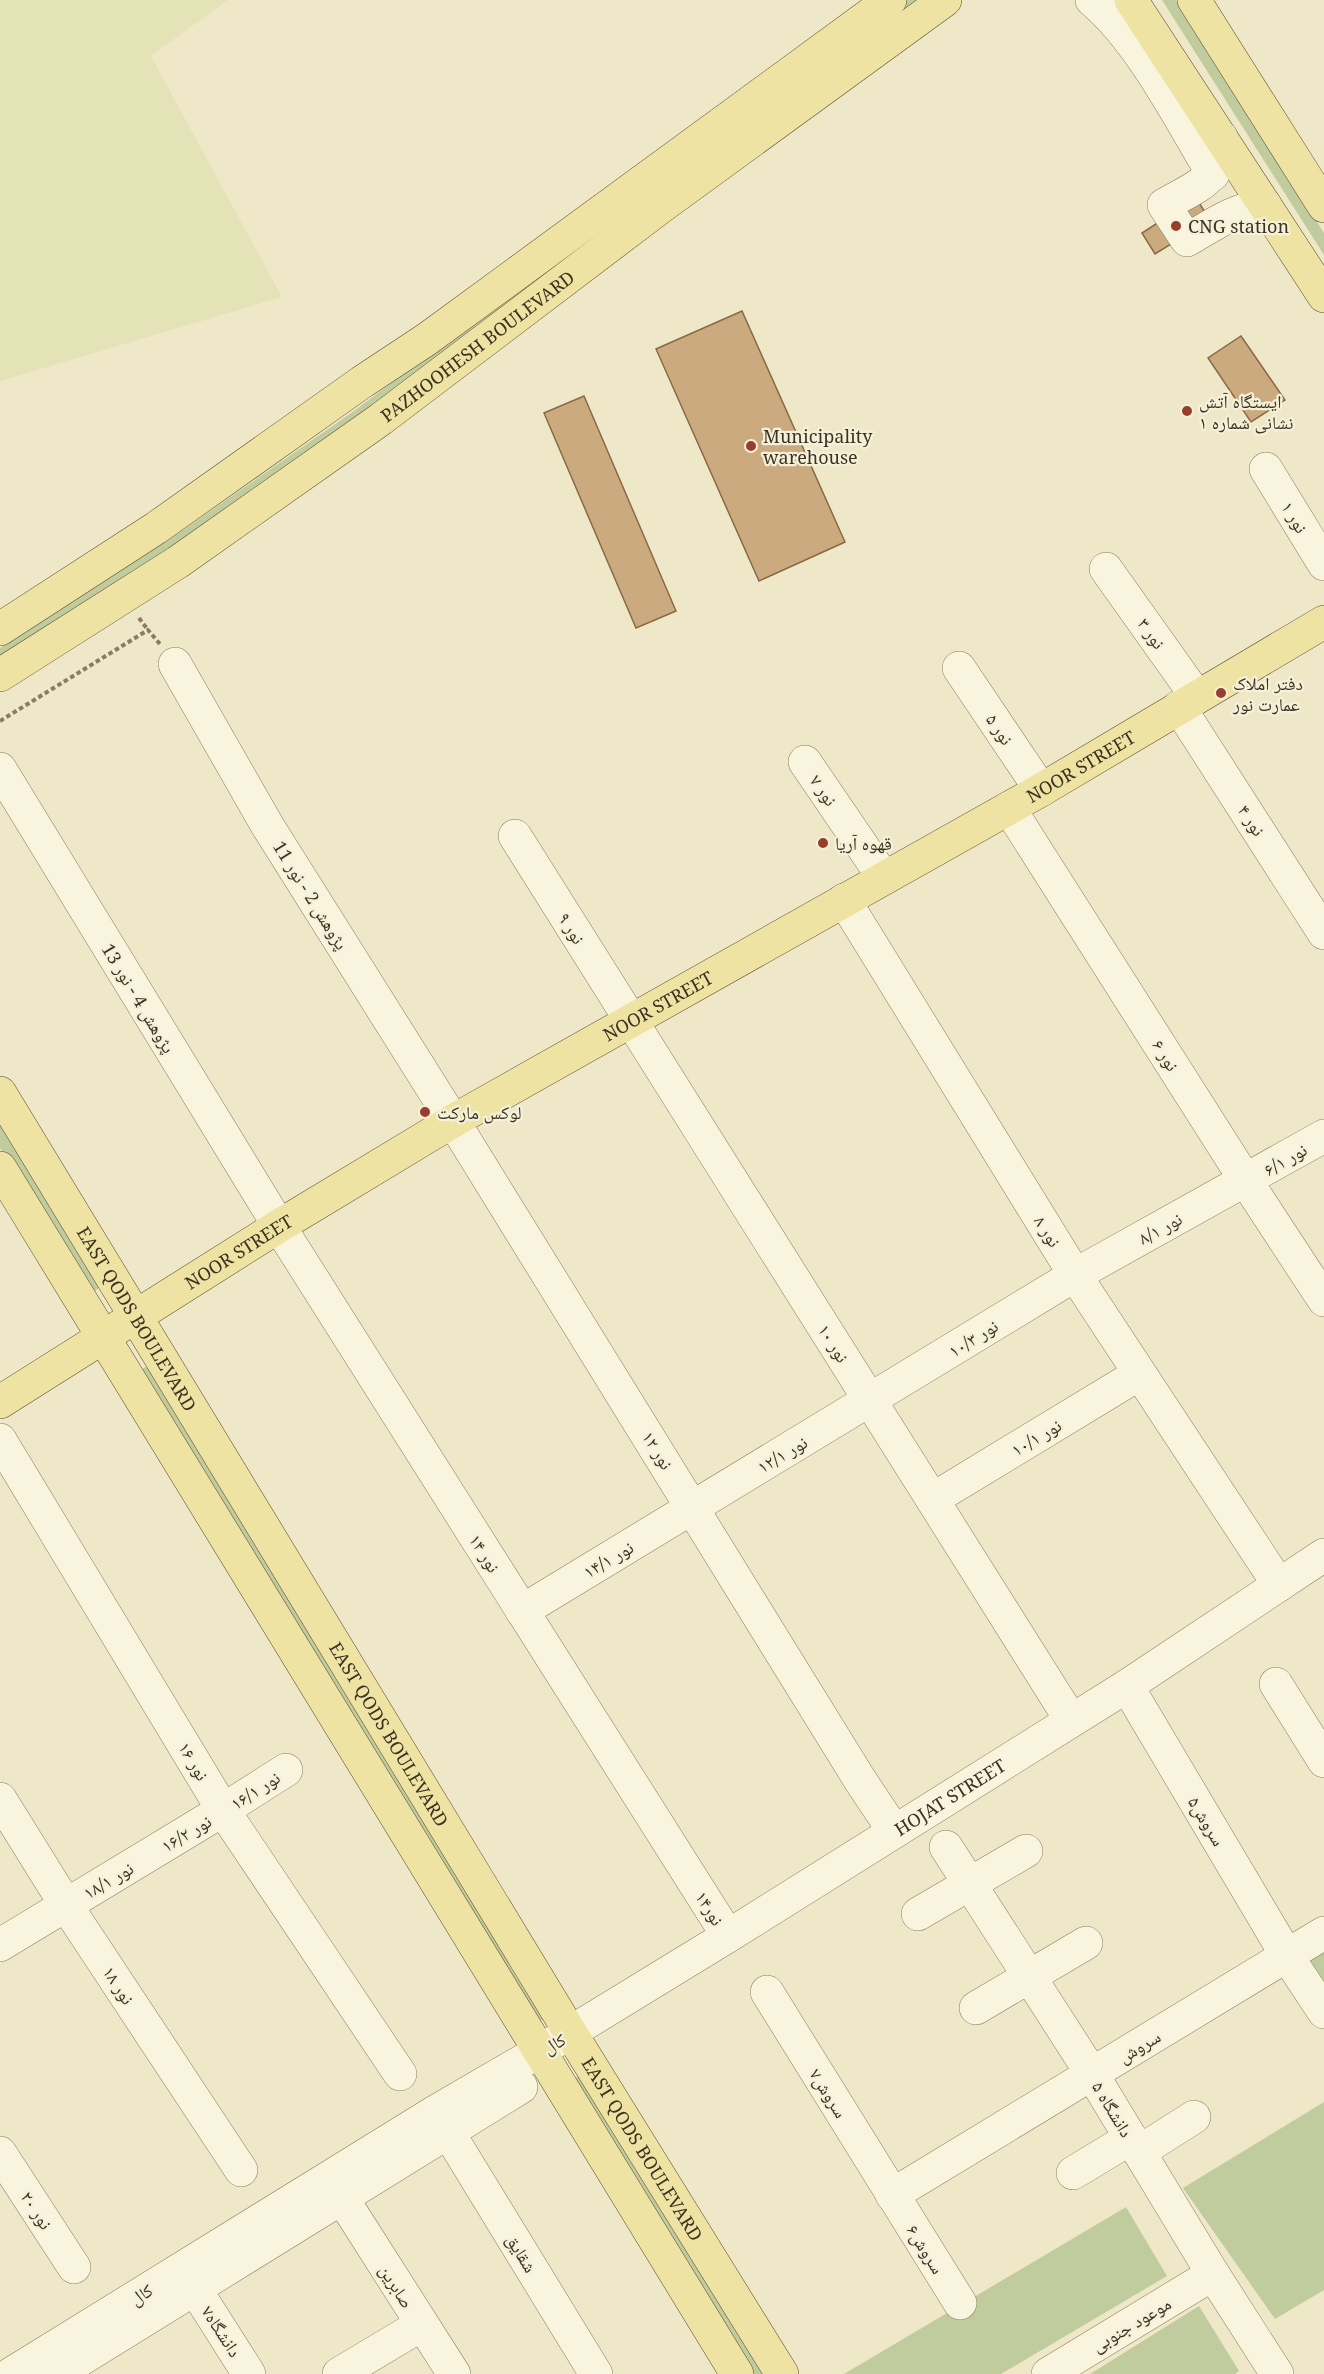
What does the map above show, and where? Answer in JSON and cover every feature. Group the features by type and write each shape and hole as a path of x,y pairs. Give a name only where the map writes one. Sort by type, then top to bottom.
{"main road":[{"name":"PAZHOOHESH BOULEVARD","path":"0,630 156,528 427,339 890,0"},
{"name":"PAZHOOHESH BOULEVARD","path":"0,675 178,562 371,426 662,206 945,0"},
{"path":"1114,0 1154,34"},
{"path":"1131,0 1324,294"},
{"path":"1194,0 1324,206"},
{"name":"NOOR STREET","path":"0,1402 453,1121 1041,790 1324,622"},
{"name":"EAST QODS BOULEVARD","path":"0,1093 570,2032 782,2374"},
{"name":"EAST QODS BOULEVARD","path":"0,1168 737,2374"}],"street":[{"path":"1092,0 1137,50 1214,174"},
{"path":"1221,137 1221,150 1214,174 1164,205 1187,240 1232,213 1248,207 1265,205"},
{"name":"نور ۱","path":"1266,469 1324,564"},
{"name":"نور ۳","path":"1106,569 1188,702"},
{"name":"پژوهش 2 - نور 11","path":"175,664 267,825 453,1121"},
{"name":"نور ۵","path":"959,668 1041,790"},
{"name":"نور ۴","path":"1188,702 1324,933"},
{"name":"نور ۷","path":"805,762 884,878"},
{"name":"پژوهش 4 - نور 13","path":"0,769 279,1227"},
{"name":"نور ۶","path":"1009,808 1324,1300"},
{"name":"نور ۹","path":"515,836 630,1020"},
{"name":"نور ۸","path":"844,900 1075,1275 1279,1585"},
{"name":"نور ۱۰","path":"630,1020 1071,1720"},
{"name":"نور ۱۲","path":"453,1121 860,1780 894,1831"},
{"name":"نور ۶/۱","path":"1246,1181 1324,1136"},
{"name":"نور ۸/۱","path":"1075,1275 1246,1181"},
{"name":"نور ۱۴","path":"279,1227 692,1880"},
{"name":"نور ۱۰/۳","path":"870,1401 1075,1275"},
{"name":"نور ۱۰/۱","path":"933,1500 1139,1374"},
{"name":"نور ۱۲/۱","path":"693,1507 870,1401"},
{"name":"نور ۱۶","path":"0,1440 224,1810 400,2074"},
{"name":"نور ۱۴/۱","path":"522,1611 693,1507"},
{"name":"HOJAT STREET","path":"570,2032 728,1936 1127,1686 1324,1555"},
{"path":"1276,1684 1324,1761"},
{"name":"سروش۵","path":"1127,1686 1287,1956 1324,2012"},
{"name":"نور ۱۶/۱","path":"224,1810 286,1770"},
{"name":"نور ۱۸","path":"0,1799 66,1905 241,2170"},
{"name":"نور ۱۶/۲","path":"149,1856 224,1810"},
{"name":"دانشگاه ۵","path":"946,1846 1092,2074 1213,2274 1277,2374"},
{"path":"918,1914 1026,1851"},
{"name":"نور ۱۸/۱","path":"0,1945 149,1856"},
{"name":"نور۱۴","path":"692,1880 728,1936"},
{"name":"سروش","path":"892,2195 1324,1933"},
{"path":"976,2008 1028,1975 1086,1943"},
{"name":"سروش۷","path":"767,1992 892,2195"},
{"name":"کال","path":"77,2369 195,2289 448,2132 545,2060 570,2032"},
{"name":"کال","path":"11,2374 435,2112 545,2060"},
{"path":"1073,2173 1194,2117"},
{"name":"شقایق","path":"448,2132 596,2374"},
{"name":"نور ۲۰","path":"0,2153 74,2267"},
{"name":"سروش۶","path":"892,2195 960,2303"},
{"name":"صابرین","path":"342,2198 454,2374"},
{"name":"موعود جنوبی","path":"1048,2374 1213,2274"},
{"name":"دانشگاه۷","path":"195,2289 249,2374"},
{"path":"339,2374 421,2325"}],"path":[{"path":"0,721 148,630 175,664"}],"green space":[{"path":"0,0 228,0 151,56 282,297 0,381"},
{"path":"906,0 922,0 355,423 0,663 0,648 186,528 351,413"},
{"path":"1162,0 1176,0 1324,233 1324,255"},
{"path":"0,1118 100,1287 95,1291 88,1290 82,1284 0,1148"},
{"path":"145,1367 152,1369 544,2020 538,2020 141,1370"},
{"path":"1324,1950 1324,1992 1305,1962"},
{"path":"582,2074 773,2374 753,2374 575,2081 577,2076"},
{"path":"1324,2102 1324,2290 1275,2319 1183,2188"},
{"path":"1126,2207 1167,2276 1001,2374 844,2374"},
{"path":"1199,2306 1239,2371 1235,2374 1090,2374"}],"building":[{"name":"CNG station","path":"1196,198 1210,220 1155,254 1142,233"},
{"name":"Municipality warehouse","path":"742,311 845,542 759,581 656,349"},
{"path":"1241,336 1285,400 1251,422 1208,358"},
{"path":"584,396 676,611 636,628 544,413"}],"place":[{"name":"CNG station","path":"1176,226"},
{"name":"ایستگاه آتش نشانی شماره ۱","path":"1187,411"},
{"name":"Municipality warehouse","path":"751,446"},
{"name":"دفتر املاک عمارت نور","path":"1221,693"},
{"name":"قهوه آریا","path":"823,843"},
{"name":"لوکس مارکت","path":"425,1112"}]}
